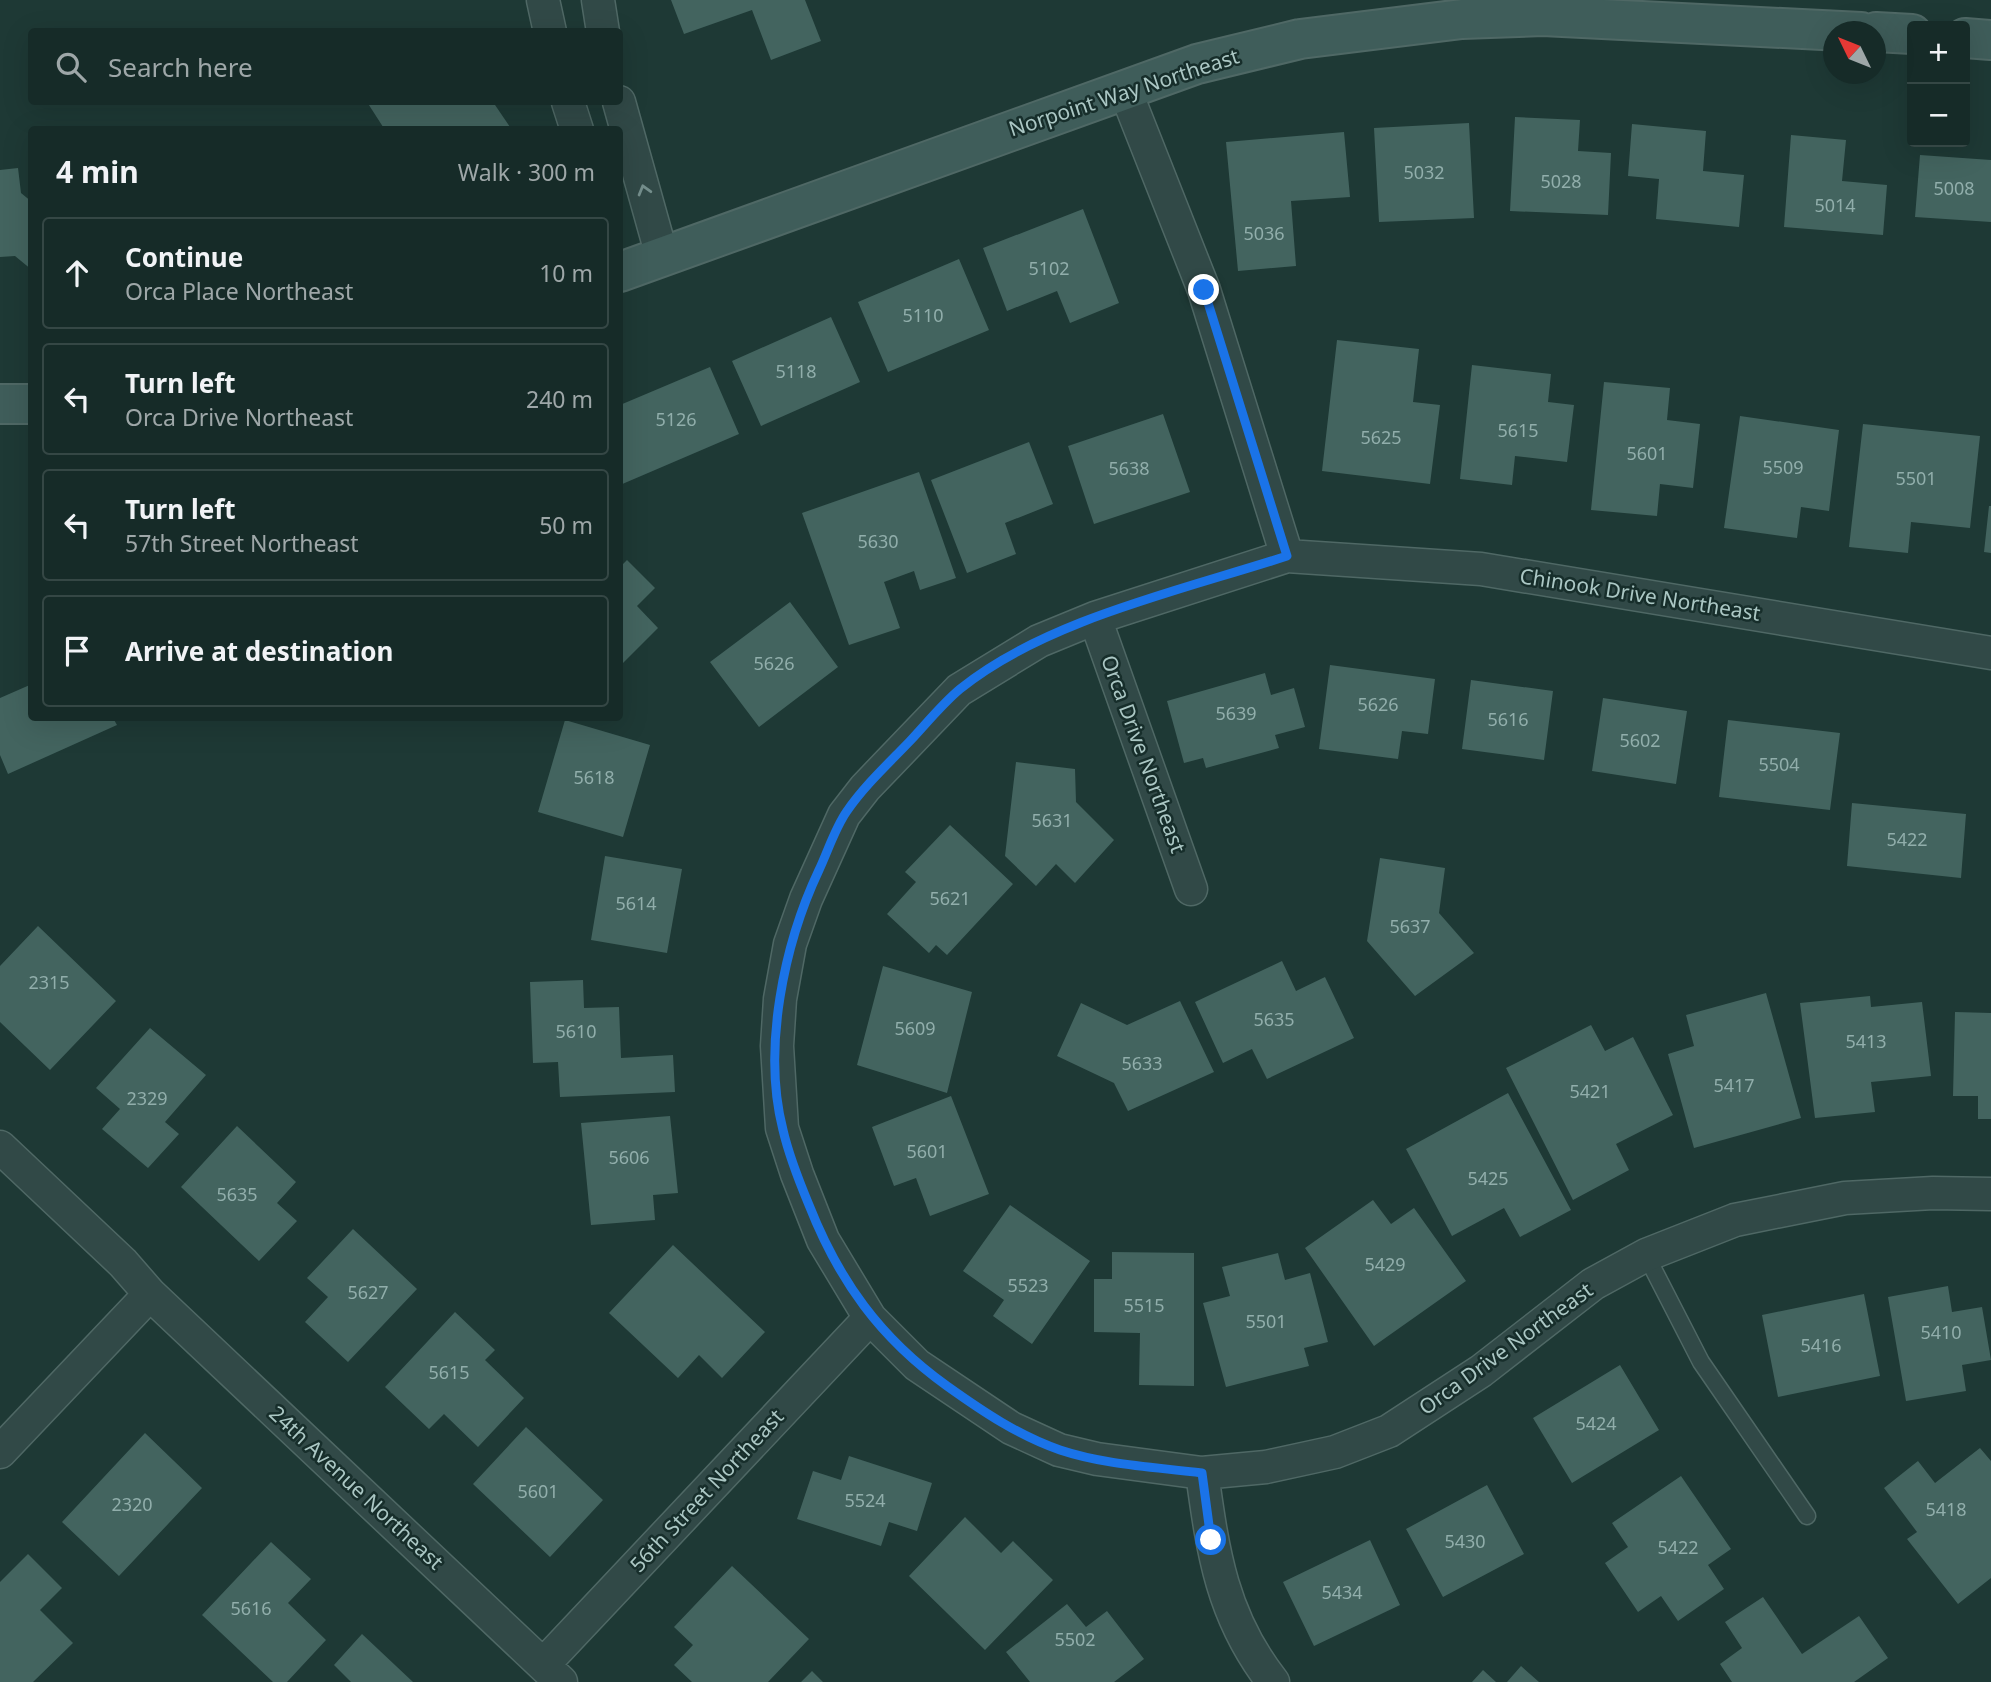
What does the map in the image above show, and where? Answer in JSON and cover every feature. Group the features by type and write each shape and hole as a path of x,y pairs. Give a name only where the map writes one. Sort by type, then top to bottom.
{"street":[{"path":"543,0 549,28"},
{"path":"598,0 602,28"},
{"name":"Norpoint Way Northeast","path":"623,271 1197,64 1300,39 1462,19 1542,16 1823,30"},
{"path":"1886,33 1907,34"},
{"path":"1970,38 1991,40"},
{"path":"1125,90 1204,290 1287,556"},
{"path":"570,105 576,126"},
{"path":"621,105 662,256"},
{"path":"0,404 28,404"},
{"name":"Orca Drive Northeast","path":"1287,556 1095,618 1039,641 959,690 865,788 844,815 806,898 790,944 780,999 777,1046 782,1128 823,1240 870,1318 917,1365 1011,1428 1059,1450 1097,1459 1202,1473 1266,1467 1335,1452 1389,1431 1481,1371 1592,1284 1646,1255 1735,1220 1844,1198 1933,1193 1991,1195"},
{"name":"Chinook Drive Northeast","path":"1287,556 1481,569 1991,653"},
{"name":"Orca Drive Northeast","path":"1095,618 1191,889"},
{"name":"24th Avenue Northeast","path":"0,1147 123,1264 150,1294 552,1673"},
{"path":"0,1452 150,1294"},
{"name":"56th Street Northeast","path":"552,1673 870,1318"},
{"path":"1202,1473 1211,1540 1230,1612 1255,1659 1273,1682"}],"lane":[{"path":"1646,1255 1701,1362 1807,1516"}],"building":[{"path":"671,0 805,0 821,41 771,60 752,10 684,34"},
{"path":"369,105 495,105 509,126 382,126"},
{"path":"1515,117 1580,120 1578,151 1611,153 1608,215 1510,211"},
{"path":"1469,123 1474,218 1379,222 1374,128"},
{"path":"1632,124 1706,131 1703,171 1744,175 1739,227 1656,219 1659,179 1628,176"},
{"path":"1344,132 1350,197 1291,201 1296,266 1238,271 1226,142"},
{"path":"1791,135 1846,140 1842,181 1887,185 1883,235 1784,227"},
{"path":"1920,155 1991,160 1991,222 1915,217"},
{"path":"18,168 21,193 28,199 28,267 15,256 0,257 0,170"},
{"path":"1083,209 1119,303 1070,323 1057,291 1007,311 983,248"},
{"path":"959,259 989,330 888,372 858,302"},
{"path":"831,317 860,382 761,426 732,361"},
{"path":"1337,340 1419,349 1413,402 1440,405 1430,484 1322,471"},
{"path":"1472,365 1551,374 1548,402 1574,405 1567,462 1515,456 1512,485 1460,479"},
{"path":"710,367 739,434 623,484 623,404"},
{"path":"1604,382 1670,388 1667,420 1700,424 1693,488 1660,484 1657,516 1591,510"},
{"path":"1163,414 1190,492 1094,524 1068,446"},
{"path":"1740,416 1839,430 1829,511 1801,507 1797,538 1724,528"},
{"path":"1863,424 1980,436 1970,528 1911,522 1908,553 1849,547"},
{"path":"1029,442 1053,504 1005,523 1016,554 967,573 931,480"},
{"path":"919,472 956,578 920,590 914,571 884,582 900,628 849,645 802,513"},
{"path":"1991,506 1991,553 1984,552"},
{"path":"627,560 655,588 637,606 658,628 623,663 623,564"},
{"path":"790,602 838,667 759,727 710,662"},
{"path":"1330,665 1435,679 1428,734 1402,731 1398,759 1319,749"},
{"path":"1265,673 1271,695 1294,688 1305,727 1275,735 1279,748 1206,768 1203,758 1184,763 1167,701"},
{"path":"1471,680 1553,691 1544,760 1462,749"},
{"path":"28,686 28,721 115,721 117,725 8,774 0,755 0,698"},
{"path":"1603,698 1687,711 1676,784 1592,771"},
{"path":"1728,720 1840,733 1830,810 1719,797"},
{"path":"565,721 650,745 623,837 538,812"},
{"path":"1016,762 1075,769 1076,802 1114,840 1075,883 1056,864 1036,886 1005,856"},
{"path":"1852,803 1966,814 1961,878 1847,866"},
{"path":"950,825 1013,884 947,955 936,945 929,953 887,914 916,882 905,872"},
{"path":"605,856 682,869 667,953 591,940"},
{"path":"1380,858 1445,868 1439,913 1474,953 1415,996 1367,941"},
{"path":"38,926 116,1001 50,1070 0,1022 0,966"},
{"path":"1282,961 1296,991 1325,977 1354,1038 1267,1079 1252,1049 1223,1063 1195,1002"},
{"path":"883,966 972,992 947,1093 857,1065"},
{"path":"583,980 584,1008 619,1007 621,1058 673,1055 675,1092 560,1097 558,1062 533,1063 530,982"},
{"path":"1766,993 1801,1118 1694,1148 1668,1054 1694,1046 1686,1015"},
{"path":"1870,996 1871,1007 1922,1002 1931,1076 1871,1082 1875,1112 1815,1118 1800,1003"},
{"path":"1180,1001 1214,1072 1128,1111 1114,1083 1057,1056 1081,1003 1127,1025"},
{"path":"1955,1012 1991,1013 1991,1119 1978,1119 1978,1096 1953,1096"},
{"path":"1591,1025 1605,1051 1633,1037 1673,1115 1616,1144 1629,1170 1573,1200 1506,1068"},
{"path":"150,1028 206,1075 165,1122 179,1134 148,1168 102,1129 120,1109 96,1088"},
{"path":"1508,1093 1571,1210 1520,1237 1504,1208 1452,1236 1406,1149"},
{"path":"951,1096 989,1194 930,1216 916,1178 894,1186 872,1127"},
{"path":"670,1116 678,1193 653,1195 655,1220 591,1225 581,1123"},
{"path":"237,1126 296,1182 277,1203 297,1221 259,1261 181,1187"},
{"path":"1373,1200 1391,1224 1414,1208 1466,1281 1374,1346 1305,1248"},
{"path":"1010,1205 1090,1261 1032,1344 993,1316 1004,1300 963,1271"},
{"path":"353,1229 417,1289 348,1362 305,1322 328,1297 307,1278"},
{"path":"673,1245 765,1332 722,1378 699,1355 678,1378 609,1313"},
{"path":"1112,1252 1194,1253 1194,1386 1139,1385 1140,1333 1094,1332 1094,1279 1112,1279"},
{"path":"1278,1253 1285,1280 1310,1273 1328,1342 1304,1348 1309,1366 1226,1387 1203,1303 1230,1296 1222,1267"},
{"path":"1948,1286 1952,1312 1982,1307 1991,1360 1962,1365 1966,1391 1906,1401 1888,1297"},
{"path":"1864,1294 1880,1376 1778,1397 1762,1315"},
{"path":"455,1312 495,1350 485,1360 524,1398 478,1447 444,1414 429,1429 385,1387"},
{"path":"1620,1365 1659,1430 1572,1483 1533,1418"},
{"path":"526,1427 603,1500 550,1557 473,1484"},
{"path":"145,1433 202,1488 119,1576 62,1522"},
{"path":"1980,1448 1991,1461 1991,1578 1958,1604 1907,1539 1917,1532 1884,1488 1918,1461 1935,1483"},
{"path":"849,1456 932,1483 917,1531 889,1522 881,1546 797,1519 813,1471 841,1480"},
{"path":"1681,1476 1731,1549 1708,1565 1724,1589 1678,1621 1661,1596 1638,1612 1605,1563 1628,1547 1612,1523"},
{"path":"1487,1485 1524,1554 1443,1597 1406,1529"},
{"path":"965,1517 1001,1553 1013,1541 1053,1580 985,1650 909,1576"},
{"path":"1370,1540 1400,1605 1314,1646 1283,1582"},
{"path":"271,1542 311,1579 288,1603 326,1640 287,1682 273,1682 202,1615"},
{"path":"28,1554 62,1588 40,1610 73,1643 33,1682 0,1682 0,1582"},
{"path":"732,1566 809,1639 768,1682 692,1682 674,1665 693,1645 674,1627"},
{"path":"1763,1597 1802,1654 1859,1616 1888,1658 1854,1682 1732,1682 1720,1664 1742,1648 1725,1622"},
{"path":"1067,1604 1086,1627 1107,1611 1144,1659 1114,1682 1030,1682 1006,1652"},
{"path":"362,1634 413,1682 351,1682 334,1665"},
{"path":"1521,1666 1539,1682 1507,1682"},
{"path":"1483,1670 1496,1682 1472,1682"},
{"path":"812,1671 823,1682 801,1682"}],"route":[{"path":"1204,290 1287,556 1095,618 1039,641 995,665 959,690 865,788 844,815 806,898 790,944 780,999 777,1046 782,1128 797,1174 823,1240 870,1318 917,1365 1011,1428 1059,1450 1097,1459 1202,1473 1211,1540"}]}
